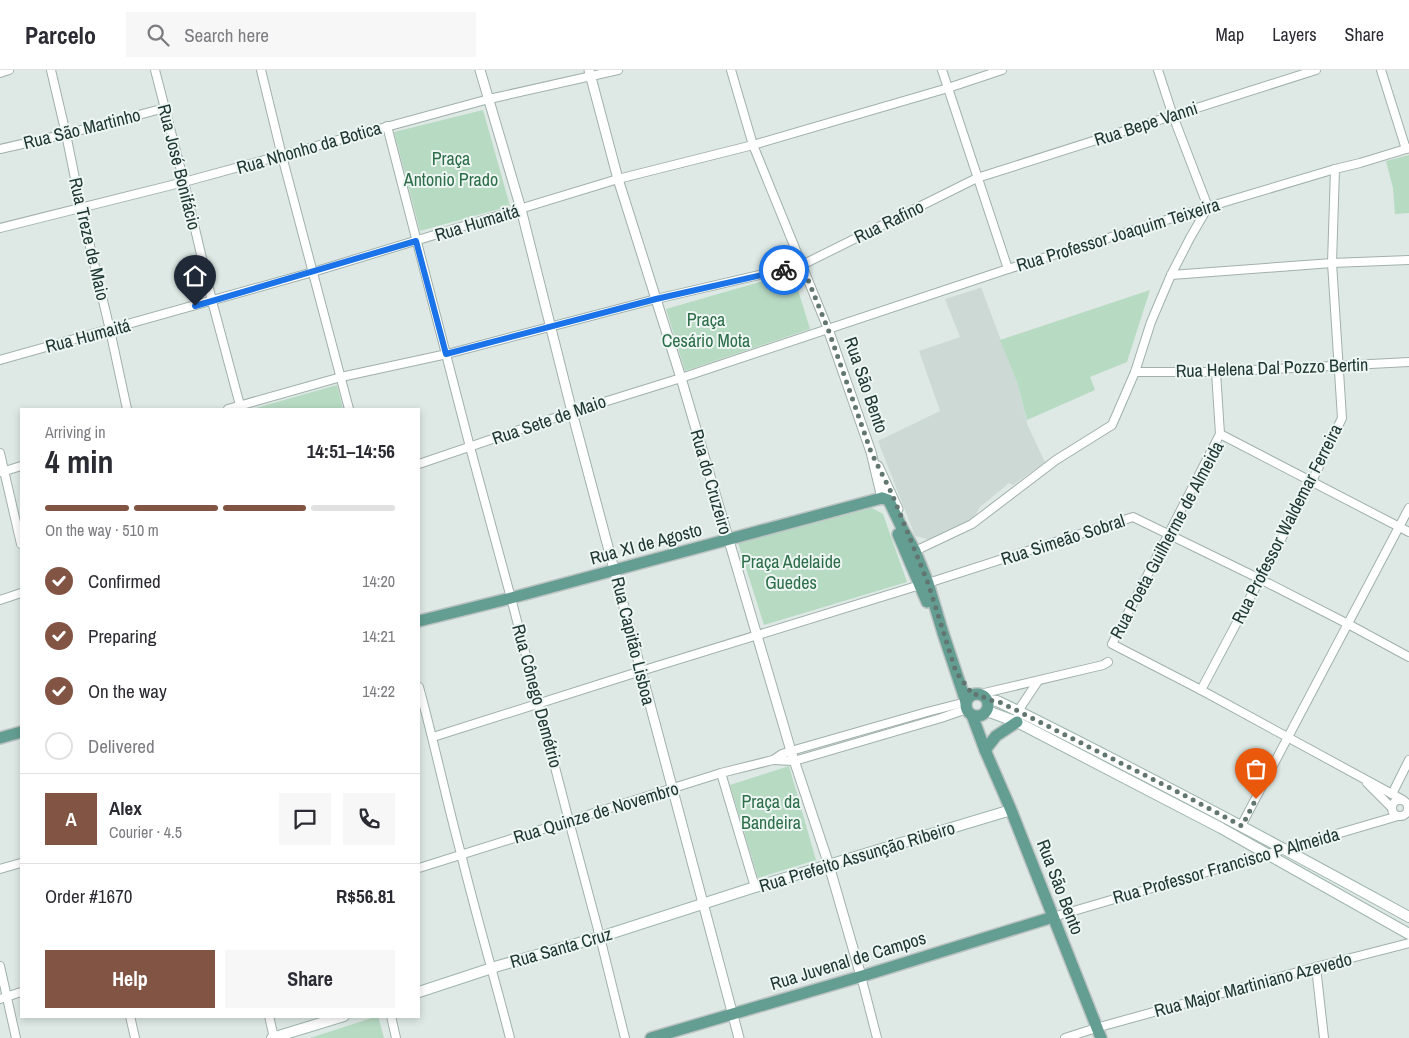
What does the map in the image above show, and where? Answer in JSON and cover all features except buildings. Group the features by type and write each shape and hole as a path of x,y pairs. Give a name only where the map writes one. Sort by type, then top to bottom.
{"main road":[{"path":"882,498 890,503 915,551"},
{"name":"Rua São Bento","path":"882,498 924,584 956,672 977,705 984,750 1011,810 1099,1033"},
{"name":"Rua XI de Agosto","path":"420,621 882,498"},
{"name":"Rua São Bento","path":"915,551 924,584"},
{"path":"977,705 997,701 1017,716 1270,854 1409,934"},
{"path":"984,750 1017,716"},
{"path":"1017,716 1176,791 1409,918"},
{"path":"0,738 20,732"},
{"name":"Rua Prefeito Assunção Ribeiro","path":"703,904 1011,810"},
{"name":"Rua Santa Cruz","path":"420,992 703,904"},
{"name":"Rua Juvenal de Campos","path":"651,1038 1053,917"},
{"path":"273,1038 338,1018"}],"street":[{"name":"Rua Treze de Maio","path":"51,70 127,408"},
{"name":"Rua José Bonifácio","path":"155,70 212,301 241,407"},
{"path":"261,70 349,408"},
{"name":"Rua Capitão Lisboa","path":"480,70 521,209 572,412 739,1038"},
{"name":"Rua Nhonho da Botica","path":"0,228 184,182 590,73 618,70"},
{"path":"731,70 753,145 828,329"},
{"path":"942,70 1008,269"},
{"name":"Rua Humaitá","path":"0,360 313,272 618,179 753,145 948,88 1002,70"},
{"path":"915,551 972,524 1056,460 1112,425 1135,372 1151,322 1171,275 1208,207 1173,116 1158,70"},
{"name":"Rua Bepe Vanni","path":"977,178 1316,70"},
{"path":"1381,70 1408,148"},
{"name":"Rua do Cruzeiro","path":"590,73 618,179 680,378 791,752 829,865 878,1038"},
{"name":"Rua São Martinho","path":"0,149 165,108"},
{"name":"Rua Cônego Demétrio","path":"387,126 626,1038"},
{"name":"Rua Professor Joaquim Teixeira","path":"680,378 1008,269 1408,148"},
{"name":"Rua Professor Waldemar Ferreira","path":"1201,690 1312,481 1342,418 1332,263 1335,169"},
{"name":"Rua Rafino","path":"241,407 341,377 446,354 656,299 802,265 977,178"},
{"path":"1171,275 1332,263 1409,260"},
{"name":"Rua São Bento","path":"828,329 871,452 882,498"},
{"name":"Rua Helena Dal Pozzo Bertin","path":"1135,372 1216,372 1409,362"},
{"path":"1216,372 1220,434"},
{"name":"Rua Sete de Maio","path":"420,464 572,412 680,378"},
{"name":"Rua Poeta Guilherme de Almeida","path":"1201,690 1112,644 1220,434 1409,532"},
{"name":"Rua São Bento","path":"871,452 892,494 915,551"},
{"path":"0,453 2,472 20,540"},
{"path":"2,472 20,466"},
{"path":"1242,826 1409,508"},
{"name":"Rua Simeão Sobral","path":"924,584 1133,517 1260,579 1409,657"},
{"path":"432,737 924,584"},
{"path":"0,600 20,593"},
{"path":"977,705 1038,681 1103,665 1108,662"},
{"path":"1017,716 1038,681"},
{"path":"1201,690 1404,800 1407,803 1408,812 1404,816 1398,816 1393,813 1392,808 1360,777"},
{"path":"420,691 510,1038"},
{"name":"Rua Quinze de Novembro","path":"773,760 782,754 977,705"},
{"name":"Rua Quinze de Novembro","path":"420,868 721,773 773,760 794,761 941,718 977,705"},
{"path":"1392,794 1409,760"},
{"path":"721,773 755,888"},
{"path":"1392,808 1396,801 1404,800"},
{"name":"Rua Professor Francisco P Almeida","path":"1053,917 1398,816"},
{"path":"0,869 20,862"},
{"name":"Rua Major Martiniano Azevedo","path":"1065,1038 1099,1033 1316,967 1409,943"},
{"path":"0,966 3,998 16,1038"},
{"path":"1316,967 1324,1038"},
{"path":"3,998 20,992"},
{"path":"130,1018 135,1038"},
{"path":"269,1018 273,1038"},
{"path":"391,1018 396,1038"}],"shaded area":[{"path":"981,287 1017,382 1028,426 1045,462 1013,485 1009,483 980,507 971,522 931,540 915,536 878,441 940,411 919,351 960,337 945,299"}],"green space":[{"name":"Praça Antonio Prado","path":"483,110 510,206 420,231 394,132"},
{"path":"1409,155 1409,213 1395,214 1393,188 1386,161"},
{"name":"Praça Cesário Mota","path":"784,275 795,280 810,329 685,371 666,309"},
{"path":"1150,290 1127,362 1090,377 1095,390 1027,420 1017,382 1000,340"},
{"path":"337,385 343,408 256,408"},
{"name":"Praça Adelaide Guedes","path":"872,508 883,514 907,582 764,625 738,543"},
{"name":"Praça da Bandeira","path":"789,766 816,860 758,878 730,785"},
{"path":"372,1018 379,1018 384,1038 310,1038"}],"way so far":[{"path":"784,270 802,265 828,329 871,452 892,494 928,583 956,672 973,695 980,694 987,700 997,701 1018,711 1242,826 1256,799"}],"route":[{"path":"195,306 416,241 446,354 656,299 784,270"}]}
